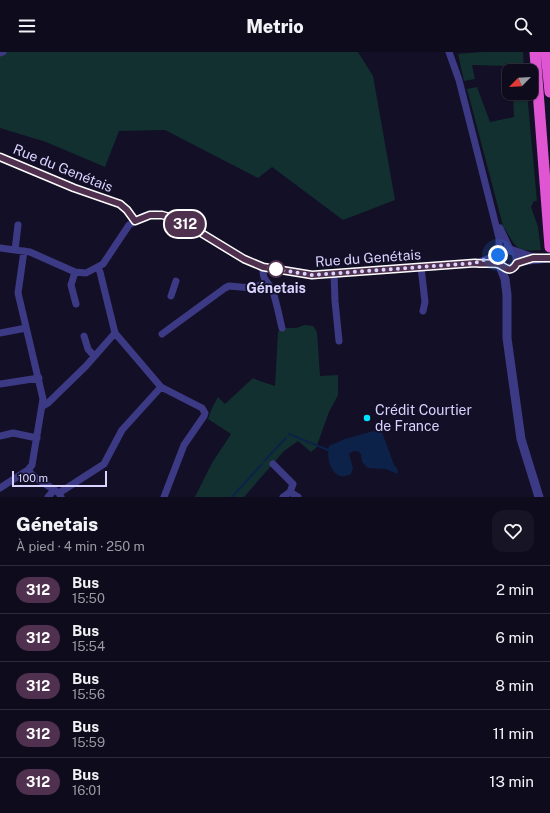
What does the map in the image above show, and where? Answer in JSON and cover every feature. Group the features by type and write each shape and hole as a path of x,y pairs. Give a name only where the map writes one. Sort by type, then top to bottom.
{"highway":[{"path":"527,52 529,64"},
{"path":"535,52 550,247"},
{"path":"546,52 550,92"}],"street":[{"path":"449,52 459,80 499,238 499,260 505,279 507,295 508,338 520,439 539,497"},
{"name":"Rue du Genétais","path":"0,157 74,188 120,204 127,210 135,221 150,215 162,215 169,217 192,228 244,259 263,267 312,275 499,260"},
{"path":"0,248 24,251 75,272 86,272 98,268 108,259 126,230 135,221"},
{"path":"495,222 514,258 507,295"},
{"path":"15,250 18,225"},
{"path":"499,260 504,250 514,258 550,258"},
{"path":"0,488 28,470 32,465 43,406 43,399 18,293 24,251"},
{"path":"499,260 509,269 514,258"},
{"path":"263,267 264,278 273,292 282,328"},
{"path":"421,267 425,302 423,311"},
{"path":"98,268 115,333 161,387 202,408 204,411 204,416 184,445 164,497"},
{"path":"75,272 72,285 76,304"},
{"path":"334,274 339,341"},
{"path":"171,296 176,281"},
{"path":"162,334 210,298 229,286 252,288 266,283"},
{"path":"0,333 26,328"},
{"path":"43,406 59,393 115,333"},
{"path":"84,336 88,349 94,356"},
{"path":"0,384 38,378"},
{"path":"48,497 58,493 104,464 122,430 161,387"},
{"path":"0,436 13,433 37,438"},
{"path":"273,464 293,484 290,492 283,497"},
{"path":"28,470 33,476 58,493"},
{"path":"290,492 298,497"}],"green space":[{"path":"0,52 358,52 373,76 395,200 343,220 272,167 258,178 165,130 119,131 105,167 46,142 0,128"},
{"path":"482,52 523,52 524,64 502,64 502,66 472,65 475,79 464,81 458,54"},
{"path":"477,87 490,122 514,117 513,100 528,100 537,201 534,201 531,207 538,227 541,250 520,249 514,243 503,226 467,89"},
{"path":"305,325 313,326 317,332 320,376 338,375 338,395 329,412 316,448 311,452 298,441 284,451 244,497 195,497 212,463 231,434 208,419 218,397 225,404 253,378 275,386 278,332 282,328 296,328"}],"water":[{"path":"373,431 382,432 394,465 397,468 398,474 386,469 368,468 362,462 361,454 355,451 349,454 353,468 351,474 340,476 336,473 332,469 328,458 329,446 345,439"}],"waterway":[{"path":"289,434 328,450"},
{"path":"264,461 286,438"},
{"path":"232,497 262,464"}],"bus line":[{"name":"312","path":"0,157 74,188 120,204 130,212 135,221 144,216 155,214 175,219 244,259 263,267 312,275 475,263 499,264 503,268 509,269 517,263 533,258 550,258"}],"place":[{"name":"Génetais","path":"276,269"},
{"name":"Crédit Courtier de France","path":"367,418"}],"route":[{"path":"276,269 269,268 312,275 475,263 498,255"}]}
